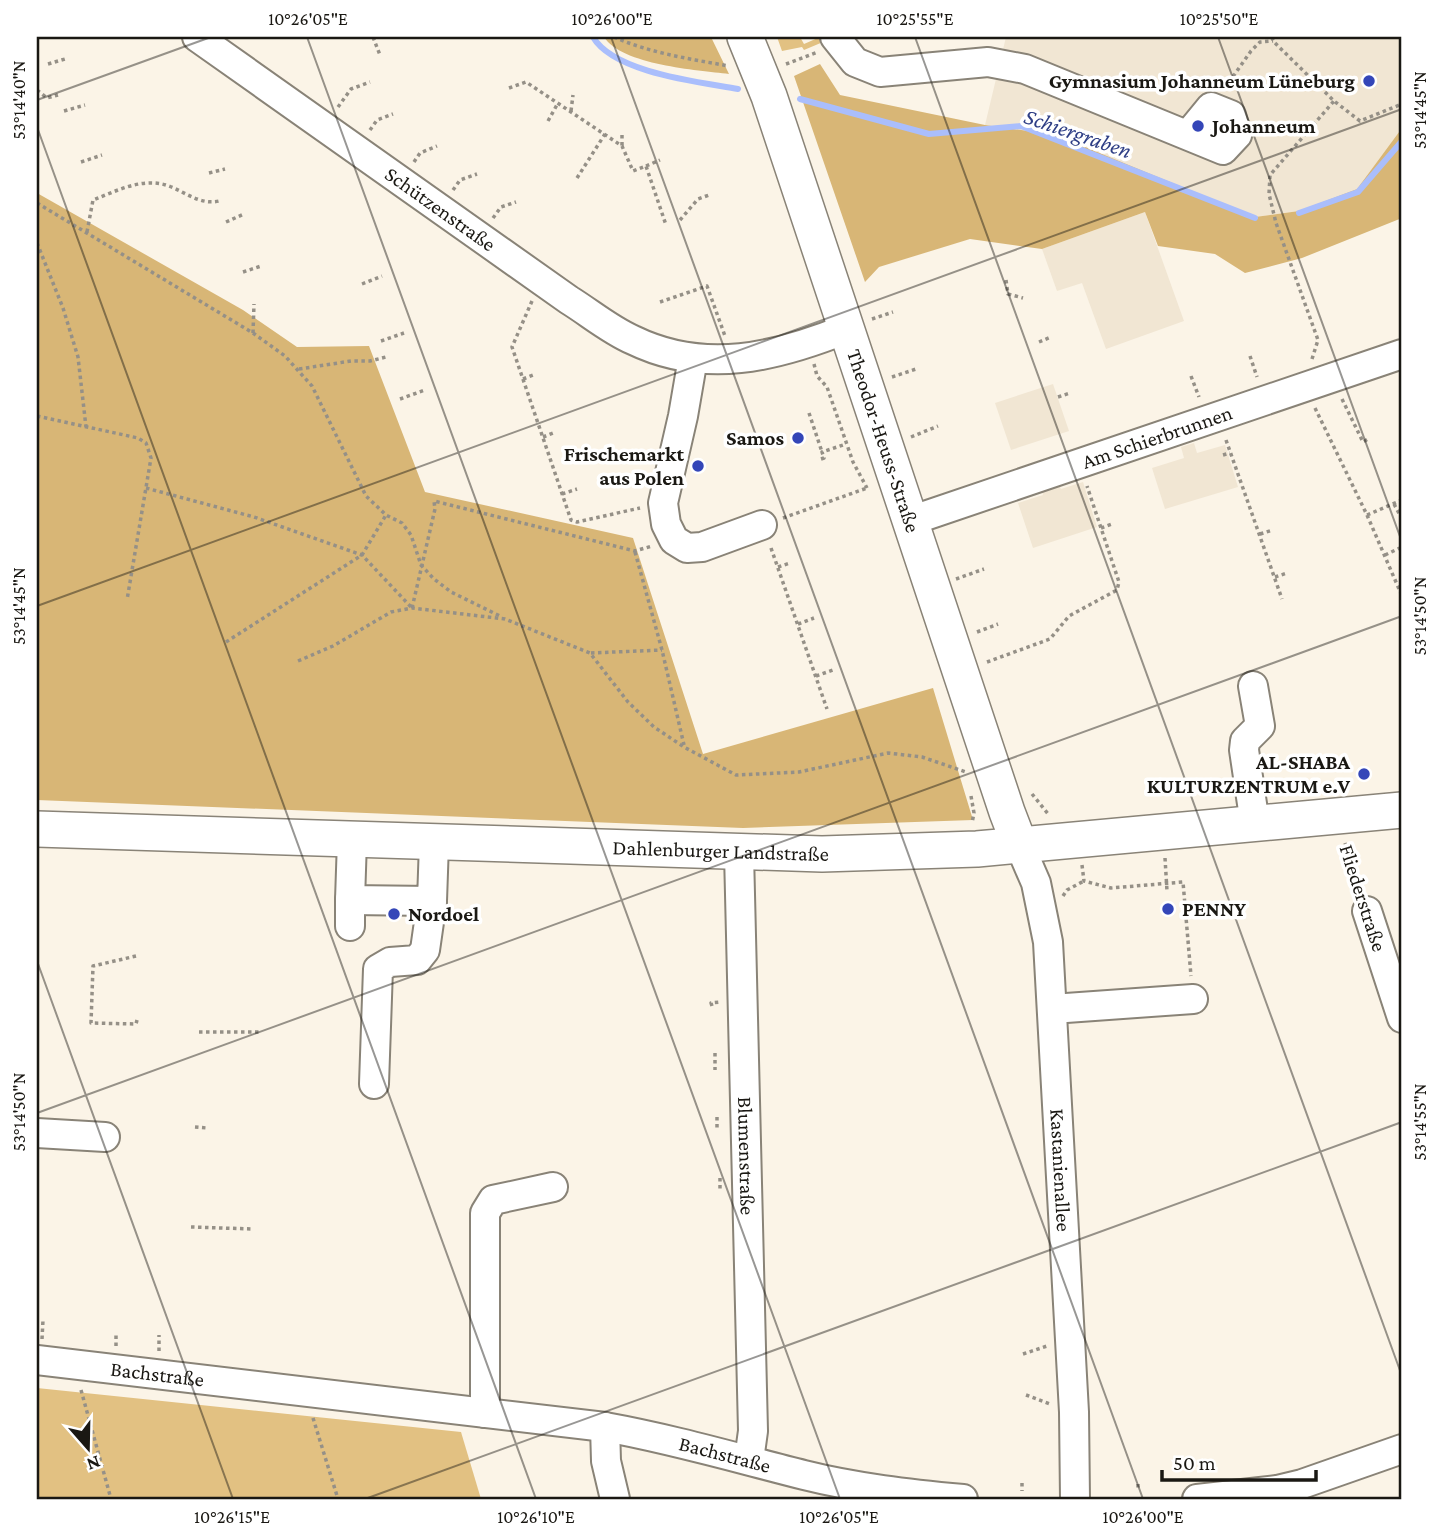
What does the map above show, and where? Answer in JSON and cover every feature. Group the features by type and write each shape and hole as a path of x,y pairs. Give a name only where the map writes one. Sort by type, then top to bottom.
{"main road":[{"name":"Theodor-Heuss-Straße","path":"739,52 769,96 857,325 910,521 1020,846"},
{"name":"Dahlenburger Landstraße","path":"37,829 739,853 915,853 1020,846 1402,810"}],"street":[{"name":"Schützenstraße","path":"197,37 542,281 631,340 661,352 693,358 733,360 763,356 810,344 857,325"},
{"path":"835,37 855,62 880,72 988,62 1026,69 1223,150 1237,135 1231,115 1211,107 1188,135"},
{"name":"Am Schierbrunnen","path":"910,521 1402,354"},
{"path":"693,358 663,503 666,524 674,540 687,548 702,547 762,525"},
{"path":"1253,686 1260,726 1245,741 1244,750 1255,824"},
{"path":"352,840 350,902 432,892"},
{"path":"374,1084 378,969 390,962 417,960 425,950 432,892 434,843"},
{"name":"Kastanienallee","path":"1020,846 1036,883 1048,942 1074,1412 1075,1499"},
{"name":"Blumenstraße","path":"739,853 753,1431 749,1460"},
{"name":"Fliederstraße","path":"1367,911 1402,1018"},
{"path":"1052,1009 1193,999"},
{"path":"37,1133 105,1137"},
{"path":"485,1413 485,1213 493,1200 553,1187"},
{"name":"Bachstraße","path":"37,1360 605,1427 656,1436 802,1474 907,1497 963,1499"},
{"path":"605,1427 606,1461 615,1499"},
{"path":"1216,1498 1303,1484 1402,1449"}],"path":[{"path":"373,37 380,55"},
{"path":"614,37 636,46 688,59 739,52"},
{"path":"1211,107 1251,51 1260,42 1273,39 1334,100 1360,121 1402,104"},
{"path":"48,64 65,59"},
{"path":"324,126 351,89 370,82"},
{"path":"509,88 526,82 622,146"},
{"path":"37,90 47,98 58,95"},
{"path":"570,111 573,95"},
{"path":"1334,100 1270,175 1269,194 1276,223 1318,340 1312,359 1319,382 1363,442 1368,439"},
{"path":"548,121 558,103"},
{"path":"64,111 85,105"},
{"path":"357,149 377,120 393,114"},
{"path":"577,178 605,134"},
{"path":"622,135 622,146 633,171 660,160"},
{"path":"81,162 102,155"},
{"path":"646,166 666,225"},
{"path":"209,173 225,169"},
{"path":"87,232 93,200 131,186 162,184 200,200 211,203 219,201"},
{"path":"680,220 698,199 709,195"},
{"path":"37,203 253,333 299,369 312,386 366,496 386,514 402,523 411,535 421,565 451,592 505,619 590,653 662,650"},
{"path":"226,222 244,214"},
{"path":"37,243 63,308 78,357 86,427"},
{"path":"243,272 261,266"},
{"path":"362,285 383,276"},
{"path":"705,277 733,360"},
{"path":"1006,280 1008,294 1023,298"},
{"path":"542,281 512,347 571,520 577,522 663,503"},
{"path":"660,302 707,286"},
{"path":"253,333 254,304"},
{"path":"857,325 894,312"},
{"path":"381,341 404,333"},
{"path":"1039,342 1051,337"},
{"path":"810,344 817,376 827,387 846,444 873,496"},
{"path":"299,369 351,361 370,362 386,357"},
{"path":"887,378 916,369"},
{"path":"523,379 536,374"},
{"path":"1319,382 1315,408 1367,515 1402,597"},
{"path":"400,398 425,390"},
{"path":"1058,397 1070,393"},
{"path":"808,413 824,458 821,459"},
{"path":"37,416 138,438 146,443 151,458 127,600"},
{"path":"1219,416 1241,487 1282,599"},
{"path":"907,438 938,426"},
{"path":"543,437 556,432"},
{"path":"822,452 846,444"},
{"path":"1223,455 1230,453"},
{"path":"981,664 1050,639 1069,616 1117,590 1119,582 1080,464"},
{"path":"1241,487 1250,484"},
{"path":"146,488 254,517 362,555 412,608"},
{"path":"827,709 762,525 867,488"},
{"path":"562,494 577,489"},
{"path":"1083,495 1089,493"},
{"path":"1367,515 1402,500"},
{"path":"412,608 435,501 635,551 674,540"},
{"path":"1394,504 1402,520"},
{"path":"226,642 362,555 386,514"},
{"path":"1101,528 1112,524"},
{"path":"1259,534 1273,530"},
{"path":"1384,555 1402,547"},
{"path":"635,551 662,650 684,747"},
{"path":"778,567 790,563"},
{"path":"951,581 984,569"},
{"path":"1275,577 1287,573"},
{"path":"1119,582 1127,580"},
{"path":"298,661 333,646 391,612 412,608 505,619"},
{"path":"798,624 814,618"},
{"path":"970,634 998,624"},
{"path":"590,653 628,702 654,727 684,747 736,775 799,772 888,753 922,757 966,772"},
{"path":"816,676 833,670"},
{"name":"Fliederstraße","path":"1338,817 1367,911"},
{"path":"1165,856 1167,891"},
{"path":"1082,865 1084,880 1111,888 1183,882 1193,999"},
{"path":"1111,888 1111,895"},
{"path":"136,956 93,966 91,1023 136,1024 136,1020"},
{"path":"199,1032 260,1032"},
{"path":"715,1053 715,1070"},
{"path":"717,1117 717,1131"},
{"path":"195,1127 207,1128"},
{"path":"720,1178 720,1192"},
{"path":"191,1227 253,1229"},
{"path":"74,1365 111,1499"},
{"path":"311,1393 311,1411 338,1499"},
{"path":"1022,1483 1022,1491"}],"shaded area":[{"path":"604,37 711,37 729,74 643,60 613,46"},
{"path":"777,37 800,37 804,44 820,37 823,42 804,50 802,47 782,51"},
{"name":"Johanneum","path":"1006,37 1402,37 1402,128 1357,189 1299,211 1255,217 1056,135 985,125"},
{"path":"820,64 840,95 985,125 1056,135 1255,217 1299,211 1357,189 1402,128 1402,218 1302,258 1245,273 1215,254 1158,246 1145,212 1042,249 970,239 879,267 865,282 794,76"},
{"path":"37,193 243,310 297,347 369,346 425,492 633,538 703,754 933,688 973,820 743,828 37,800"},
{"path":"1145,212 1184,321 1106,349 1082,283 1057,291 1042,249"},
{"path":"1053,384 1069,431 1011,450 995,403"},
{"path":"1194,443 1197,453 1225,445 1238,487 1165,509 1152,468 1184,458 1181,447"},
{"path":"1057,480 1061,489 1083,482 1097,527 1033,548 1018,503 1043,495 1040,486"},
{"path":"37,1388 461,1432 481,1499 37,1499"}],"waterway":[{"name":"Schiergraben","path":"593,37 604,49 638,67 681,79 738,89"},
{"name":"Schiergraben","path":"800,99 929,134 1021,126 1255,218"},
{"name":"Schiergraben","path":"1299,213 1358,192 1402,141"}],"place":[{"name":"Gymnasium Johanneum Lüneburg","path":"1369,81"},
{"name":"Johanneum","path":"1198,126"},
{"name":"Samos","path":"798,438"},
{"name":"Frischemarkt aus Polen","path":"698,466"},
{"name":"AL-SHABA KULTURZENTRUM e.V","path":"1364,774"},
{"name":"PENNY","path":"1168,909"},
{"name":"Nordoel","path":"394,914"}]}
